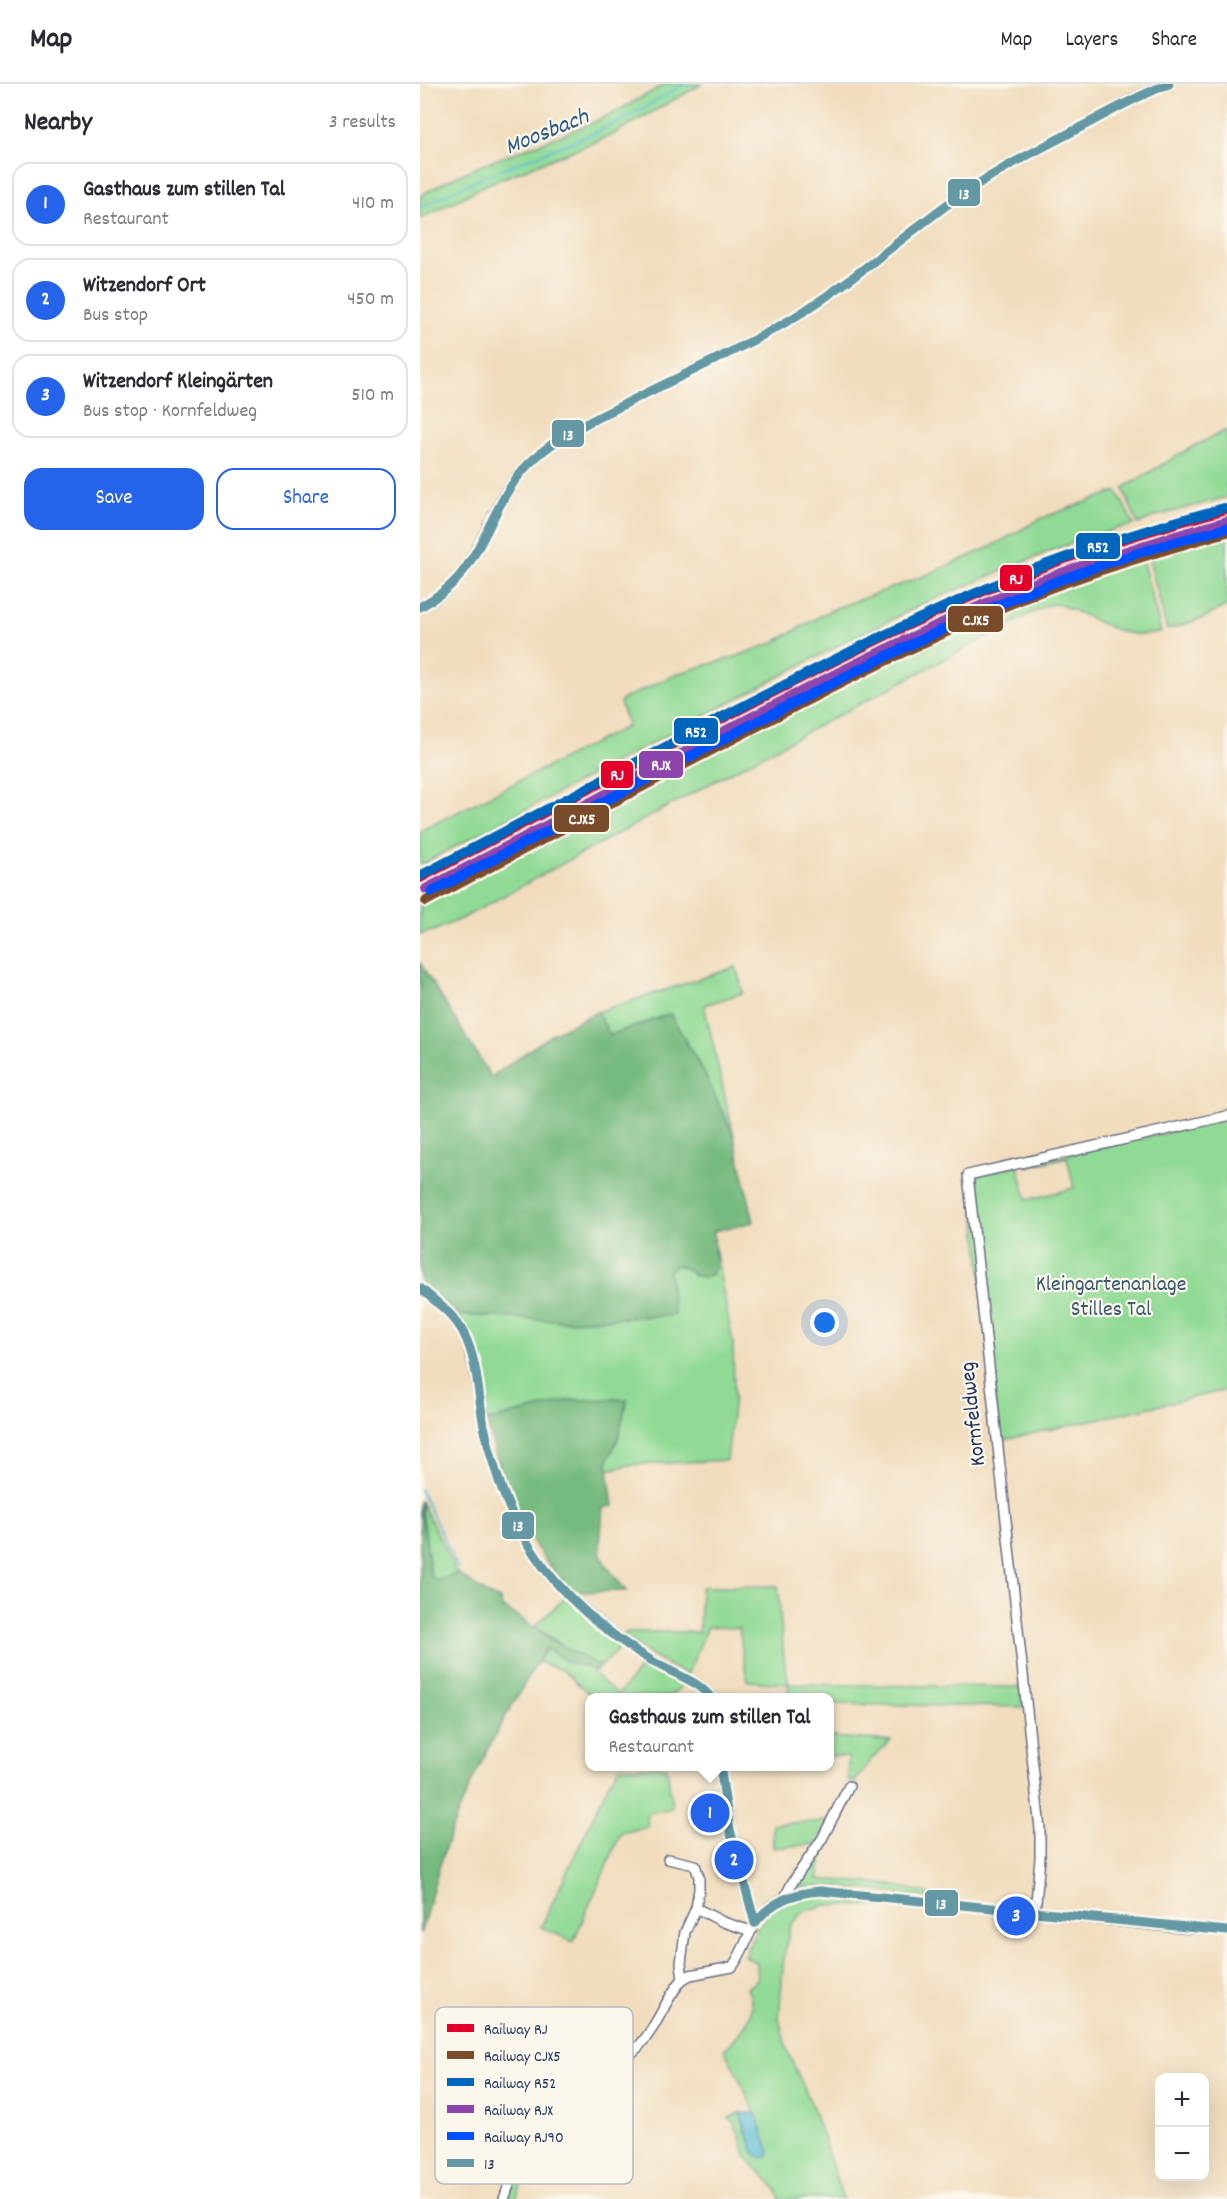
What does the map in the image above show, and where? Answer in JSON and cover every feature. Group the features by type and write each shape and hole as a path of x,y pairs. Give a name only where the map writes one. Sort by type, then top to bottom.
{"street":[{"path":"420,607 438,598 457,582 507,489 525,466 542,451 606,414 795,317 979,184 1138,97 1169,84"},
{"name":"Kornfeldweg","path":"1035,1912 1040,1829 968,1175 1227,1116"},
{"path":"420,1288 452,1316 467,1340 474,1362 485,1428 497,1470 523,1535 544,1569 564,1590 627,1643 656,1664 695,1683 706,1693"},
{"path":"720,1771 753,1927"},
{"path":"785,1897 822,1839 849,1786"},
{"path":"668,1859 691,1862 698,1868 699,1889 696,1908 685,1932 681,1963 683,1979"},
{"path":"633,2051 652,2030 683,1979 690,1975 732,1967 753,1927 768,1907 785,1897 806,1892 837,1892 1227,1931"},
{"path":"696,1908 723,1922 753,1927"},
{"path":"504,2199 509,2184"}],"green space":[{"path":"665,84 702,84 610,136 488,184 420,219 420,196 441,184 485,164 596,121"},
{"path":"1227,430 1227,497 1153,517 1138,524 1123,488 1192,447"},
{"path":"1117,491 1134,525 1055,549 927,602 828,651 420,865 420,831 628,726 620,703 623,699 676,674 735,657 775,642 831,610 924,576 992,546 1042,518"},
{"path":"1227,526 1227,605 1206,617 1167,630 1146,546"},
{"path":"1139,548 1161,632 1134,634 1122,632 1063,606 1054,604 1045,606 735,770 463,918 420,934 420,898 939,628 1018,594"},
{"path":"420,963 491,1077 552,1034 597,1012 610,1035 670,1014 703,1071 734,1136 754,1222 714,1231 715,1266 711,1275 699,1277 676,1265 669,1270 674,1315 567,1321 459,1315 420,1283"},
{"path":"736,967 743,993 704,1005 734,1136 703,1071 670,1014 610,1036 597,1012"},
{"name":"Kleingartenanlage Stilles Tal","path":"1227,1119 1227,1390 999,1441 972,1185 976,1176 1018,1165 1027,1200 1074,1188 1067,1157 1027,1167 1027,1164"},
{"path":"715,1248 733,1343 734,1397 727,1460 628,1465 608,1470 607,1462 618,1439 627,1399 570,1400 487,1421 459,1315 567,1321 674,1315 668,1270 676,1265 686,1267 693,1276 715,1266"},
{"path":"627,1399 618,1439 607,1462 613,1506 603,1508 600,1545 605,1564 626,1591 573,1592 541,1555 529,1535 508,1491 487,1421 570,1400"},
{"path":"420,1500 431,1577 438,1581 457,1573 490,1596 500,1600 502,1607 563,1646 601,1666 596,1670 568,1662 546,1648 505,1717 469,1788 445,1849 420,1934"},
{"path":"421,1501 457,1573 438,1581 431,1577"},
{"path":"778,1586 784,1660 789,1684 1021,1687 1023,1707 834,1704 834,1693 789,1693 788,1684 747,1681 739,1628 708,1627 687,1675 653,1657 624,1636 626,1632 699,1632 701,1587"},
{"path":"566,1597 620,1642 621,1646 601,1666 579,1657 535,1626"},
{"path":"547,1648 568,1662 596,1670 593,1673 616,1693 588,1693 562,1670 538,1662"},
{"path":"646,1661 686,1683 673,1693 620,1693"},
{"path":"834,1737 891,1741 871,1760 854,1783 848,1780 848,1757 834,1756"},
{"path":"616,1771 667,1771 672,1808 646,1814 648,1827 621,1833 573,1942 541,1927"},
{"path":"835,1820 836,1825 824,1853 818,1879 897,1886 941,1900 847,1888 794,1889 793,1885"},
{"path":"828,1821 816,1844 773,1848 772,1824"},
{"path":"820,1895 939,1907 826,1905 802,1912 790,1927 784,1956 779,2019 787,2050 813,2108 843,2199 780,2199 770,2181 747,2156 736,2128 729,2118 740,2113 753,2149 763,2157 769,2156 770,2152 755,2113 724,2050 743,2029 750,2014 750,1997 747,1988 757,1980 757,1963 744,1956 763,1919 779,1905 803,1897"},
{"path":"514,2184 522,2184 516,2199 508,2199"}],"water":[{"path":"740,2113 756,2113 770,2152 769,2156 761,2157 754,2152"}],"waterway":[{"name":"Moosbach","path":"420,208 485,176 607,127 684,84"},
{"path":"420,1489 458,1568"}],"rail line":[{"name":"R52","path":"420,876 843,655 991,586 1126,537 1224,508"},
{"name":"RJ","path":"420,878 776,691 946,608 1081,553 1227,509"},
{"name":"RJX","path":"426,889 785,700 952,618 1084,565 1227,521"},
{"name":"RJ90","path":"431,892 793,703 958,623 1087,570 1157,547 1227,528"},
{"name":"CJX5","path":"426,901 803,702 958,627 1037,593 1084,576 1227,532"}],"transit line":[{"name":"13","path":"420,607 440,595 457,579 468,565 511,486 522,471 555,442 589,422 772,330 833,292 948,204 980,183 1124,104 1169,84"},
{"name":"13","path":"420,1288 450,1314 469,1345 475,1367 484,1426 497,1474 515,1520 543,1566 570,1598 602,1626 636,1651 684,1677 707,1693"},
{"name":"13","path":"721,1771 729,1826 755,1923"},
{"name":"13","path":"755,1923 769,1909 792,1896 820,1891 1227,1931"}],"place":[{"name":"Gasthaus zum stillen Tal","path":"710,1813"},
{"name":"Witzendorf Ort","path":"734,1860"},
{"name":"Witzendorf Kleingärten","path":"1016,1916"}]}
